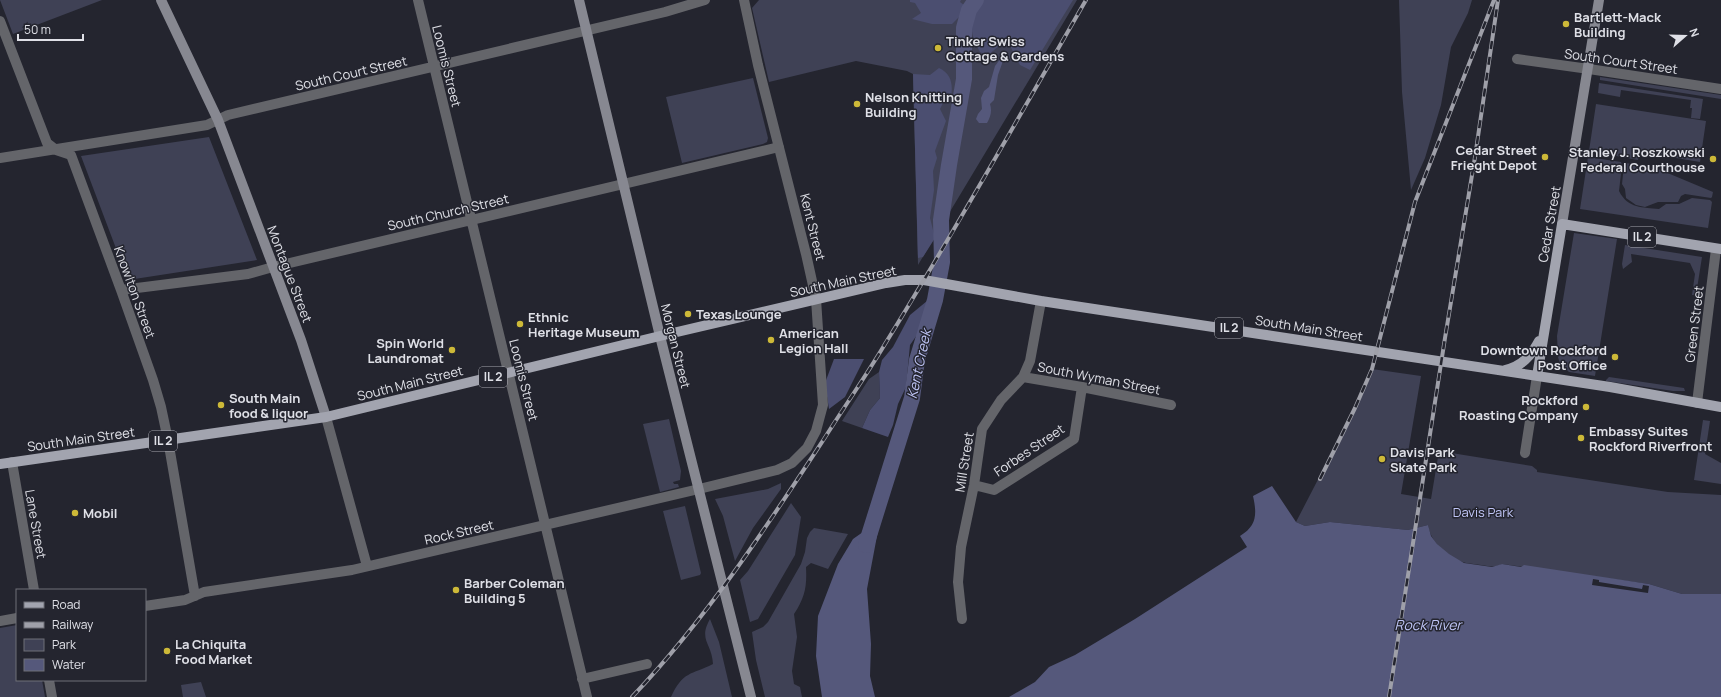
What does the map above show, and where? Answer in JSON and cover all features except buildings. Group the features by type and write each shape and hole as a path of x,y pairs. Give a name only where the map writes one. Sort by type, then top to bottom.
{"main road":[{"name":"Montague Street","path":"161,0 218,120 301,340 326,417"},
{"name":"Morgan Street","path":"579,0 660,336 751,697"},
{"name":"Cedar Street","path":"1537,376 1589,69 1599,0"},
{"name":"IL 2","path":"1562,224 1719,249"},
{"name":"South Main Street","path":"0,464 326,417 816,299 905,280 928,281 1041,301 1610,386 1721,407"},
{"path":"1503,371 1520,365 1527,359 1534,352 1544,332"}],"street":[{"name":"Loomis Street","path":"418,0 587,697"},
{"name":"South Court Street","path":"0,158 207,125 228,115 665,12 705,0"},
{"name":"Kent Street","path":"744,0 758,65 816,299 824,405 816,431 807,448 792,463 777,470"},
{"name":"Knowlton Street","path":"0,22 47,143 56,150 71,155 153,380 168,440 194,596"},
{"name":"South Court Street","path":"1517,59 1721,89"},
{"name":"South Church Street","path":"121,290 248,274 273,266 779,147"},
{"name":"Green Street","path":"1697,403 1719,249"},
{"name":"Mill Street","path":"962,618 958,582 961,546 974,485 982,429 1001,400 1022,377 1030,361 1041,301"},
{"name":"Cedar Street","path":"1525,453 1537,376"},
{"name":"South Wyman Street","path":"1022,377 1082,387 1171,405"},
{"name":"Forbes Street","path":"974,485 994,490 1074,438 1082,387"},
{"name":"Montague Street","path":"326,417 367,566"},
{"name":"Lane Street","path":"12,462 34,589"},
{"name":"Rock Street","path":"146,606 185,600 204,592 367,566 777,470"},
{"path":"0,621 16,618"},
{"path":"582,679 646,664"},
{"path":"50,681 52,697"}],"green space":[{"path":"0,0 102,0 13,34"},
{"path":"759,0 1077,0 918,265 913,74 907,71 856,61 769,82 752,8"},
{"path":"1399,0 1472,0 1468,13 1451,47 1441,105 1425,158 1411,190 1402,92"},
{"path":"1600,77 1721,95 1721,99 1600,80"},
{"path":"753,78 768,138 767,142 682,163 666,97"},
{"path":"1599,83 1703,99 1700,119 1691,118 1691,100 1621,90 1620,97 1598,93"},
{"path":"1596,104 1706,121 1700,162 1640,152 1638,160 1589,151"},
{"path":"209,137 257,260 128,280 81,156"},
{"path":"1588,157 1621,162 1622,165 1619,191 1627,201 1636,206 1659,209 1666,204 1679,204 1692,198 1710,200 1712,202 1708,228 1580,209"},
{"path":"1626,163 1658,169 1713,192 1712,197 1685,194 1681,196 1678,202 1658,202 1645,207 1636,205 1626,198 1625,189 1622,184 1624,165"},
{"path":"1574,233 1617,239 1595,376 1569,372 1560,364 1558,357 1557,336"},
{"path":"1625,245 1702,257 1696,295 1692,295 1695,274 1690,263 1631,254 1632,262 1623,269 1622,264"},
{"name":"Davis Park","path":"1372,369 1421,376 1401,494 1431,499 1439,451 1532,466 1537,470 1537,472 1668,492 1721,495 1721,594 1682,594 1649,584 1502,564 1492,566 1466,563 1453,558 1441,549 1432,538 1428,525 1408,530 1330,522 1305,526 1296,522 1355,408"},
{"path":"879,372 880,398 870,410 862,428 842,421 869,379"},
{"path":"1609,377 1684,388 1685,391 1673,391 1606,381"},
{"path":"669,419 681,471 680,480 673,482 674,484 678,484 679,487 660,492 643,424"},
{"path":"1703,420 1710,421 1705,454 1721,463 1721,484 1694,480"},
{"path":"781,483 781,489 753,528 735,561 723,516 715,499 768,489"},
{"path":"791,503 801,517 795,555 758,619 750,622 740,580 748,571"},
{"path":"685,506 701,573 700,575 681,580 663,511"},
{"path":"814,528 848,534 828,569 811,563 806,567 804,592 801,602 794,614 797,637 792,671 794,684 800,687 802,697 765,697 756,660 752,632 763,627 768,622 801,564 807,538"},
{"path":"710,619 719,642 732,697 671,697 675,689 684,678 693,672 713,664 705,637 705,632"},
{"path":"16,625 16,681 42,681 45,697 0,697 0,628"},
{"path":"201,682 206,697 183,697 181,685"}],"shaded area":[{"path":"910,0 961,0 960,2 964,5 963,13 952,24 932,24 912,19 921,13 915,3 910,2"},
{"path":"984,0 1073,0 1030,70 1020,65 1009,44 999,46 988,55 980,52 973,38 972,26 975,14"},
{"path":"939,68 947,73 951,80 952,93 951,98 943,103 940,109 946,121 935,151 937,158 933,171 934,190 930,218 935,238 923,257 918,258 913,74 930,75"},
{"path":"927,301 919,332 910,345 906,387 898,404 893,425 888,437 862,428 870,410 880,398 879,372 882,360 893,347 910,315"},
{"path":"834,359 864,359 845,397 829,409 825,383"}],"water":[{"path":"1001,58 1004,58 998,75 994,100 990,104 990,116 987,123 979,123 976,119 982,109 981,98 984,91 989,87 995,66"},
{"name":"Rock River","path":"1272,486 1296,522 1305,526 1330,522 1408,530 1428,525 1431,536 1437,544 1449,554 1464,563 1492,567 1502,564 1521,567 1524,565 1649,584 1682,594 1721,594 1721,697 1009,697 1035,682 1049,667 1075,655 1135,619 1247,547 1240,536 1253,524 1255,508 1253,496"},
{"path":"880,520 867,589 871,644 870,676 875,697 822,697 816,656 818,616 838,564 853,539"}],"pier":[{"path":"1593,579 1599,580 1599,582 1642,589 1643,585 1649,586 1648,593 1592,585"}],"waterway":[{"name":"Kent Creek","path":"866,545 912,398 917,360 935,300 942,262 941,220 964,79 964,28 969,10 976,0"}],"railway":[{"path":"632,697 685,636 734,572 824,439 878,356 937,259 1086,0"},
{"path":"1320,479 1355,408 1372,369 1415,202 1494,0"},
{"path":"1389,697 1475,157 1498,0"}],"place":[{"name":"Bartlett-Mack Building","path":"1566,24"},
{"name":"Tinker Swiss Cottage & Gardens","path":"938,48"},
{"name":"Nelson Knitting Building","path":"857,104"},
{"name":"Cedar Street Frieght Depot","path":"1545,157"},
{"name":"Stanley J. Roszkowski Federal Courthouse","path":"1713,159"},
{"name":"Texas Lounge","path":"688,314"},
{"name":"Ethnic Heritage Museum","path":"520,324"},
{"name":"American Legion Hall","path":"771,340"},
{"name":"Spin World Laundromat","path":"452,350"},
{"name":"Downtown Rockford Post Office","path":"1615,357"},
{"name":"South Main food & liquor","path":"221,405"},
{"name":"Rockford Roasting Company","path":"1586,407"},
{"name":"Embassy Suites Rockford Riverfront","path":"1581,438"},
{"name":"Davis Park Skate Park","path":"1382,459"},
{"name":"Mobil","path":"75,513"},
{"name":"Barber Coleman Building 5","path":"456,590"},
{"name":"La Chiquita Food Market","path":"167,651"}]}
